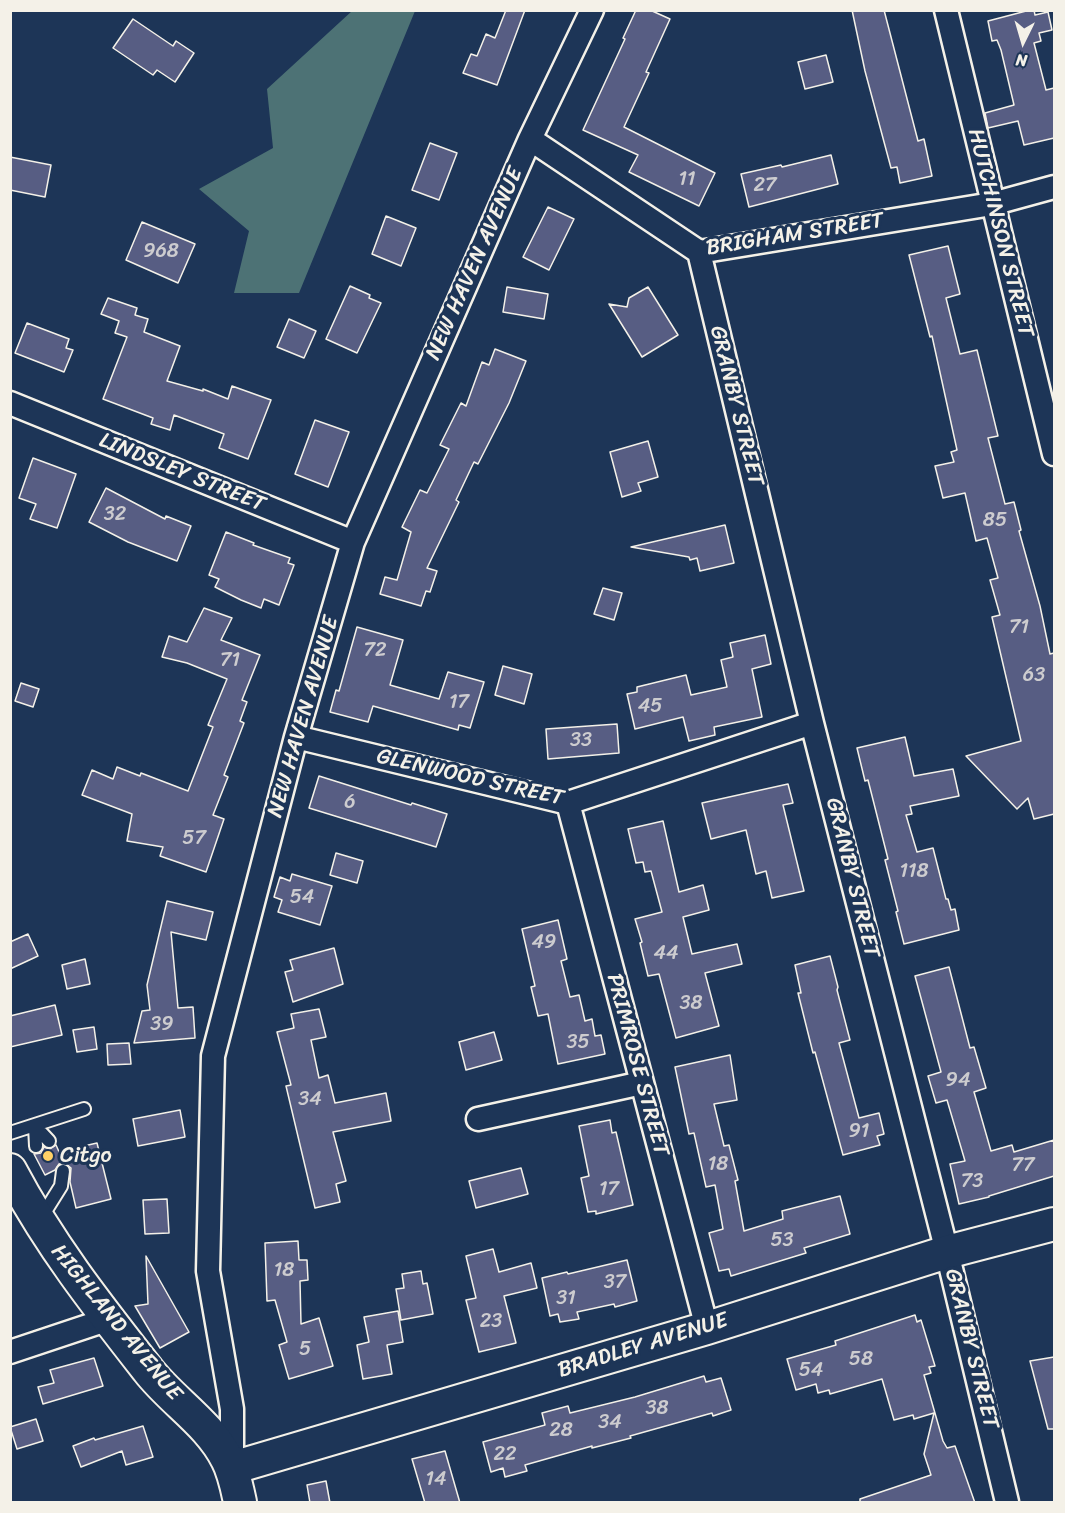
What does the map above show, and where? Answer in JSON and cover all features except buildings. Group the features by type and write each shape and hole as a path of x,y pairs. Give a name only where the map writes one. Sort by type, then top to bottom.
{"street":[{"name":"NEW HAVEN AVENUE","path":"232,1468 232,1409 208,1271 213,1056 296,737 353,542 530,138 592,10"},
{"name":"HUTCHINSON STREET","path":"946,10 1054,454"},
{"name":"BRIGHAM STREET","path":"530,138 699,252 992,204 1054,187"},
{"name":"GRANBY STREET","path":"699,252 812,723 947,1252 1008,1503"},
{"name":"LINDSLEY STREET","path":"10,404 353,542"},
{"name":"GLENWOOD STREET","path":"296,737 568,803 812,723"},
{"name":"PRIMROSE STREET","path":"568,803 707,1328"},
{"path":"478,1119 642,1083"},
{"name":"HIGHLAND AVENUE","path":"10,1170 38,1222 66,1264 150,1372 218,1443 232,1468 240,1503"},
{"name":"BRADLEY AVENUE","path":"232,1468 707,1328 947,1252 1054,1224"},
{"path":"10,1352 109,1319"}],"lane":[{"path":"10,1133 84,1109"},
{"path":"34,1126 48,1141"},
{"path":"34,1126 36,1146"},
{"path":"38,1222 61,1186 57,1173"}],"green space":[{"path":"352,11 415,11 299,293 234,293 249,231 199,189 273,148 267,89"}],"place":[{"name":"Citgo","path":"48,1156"}]}
